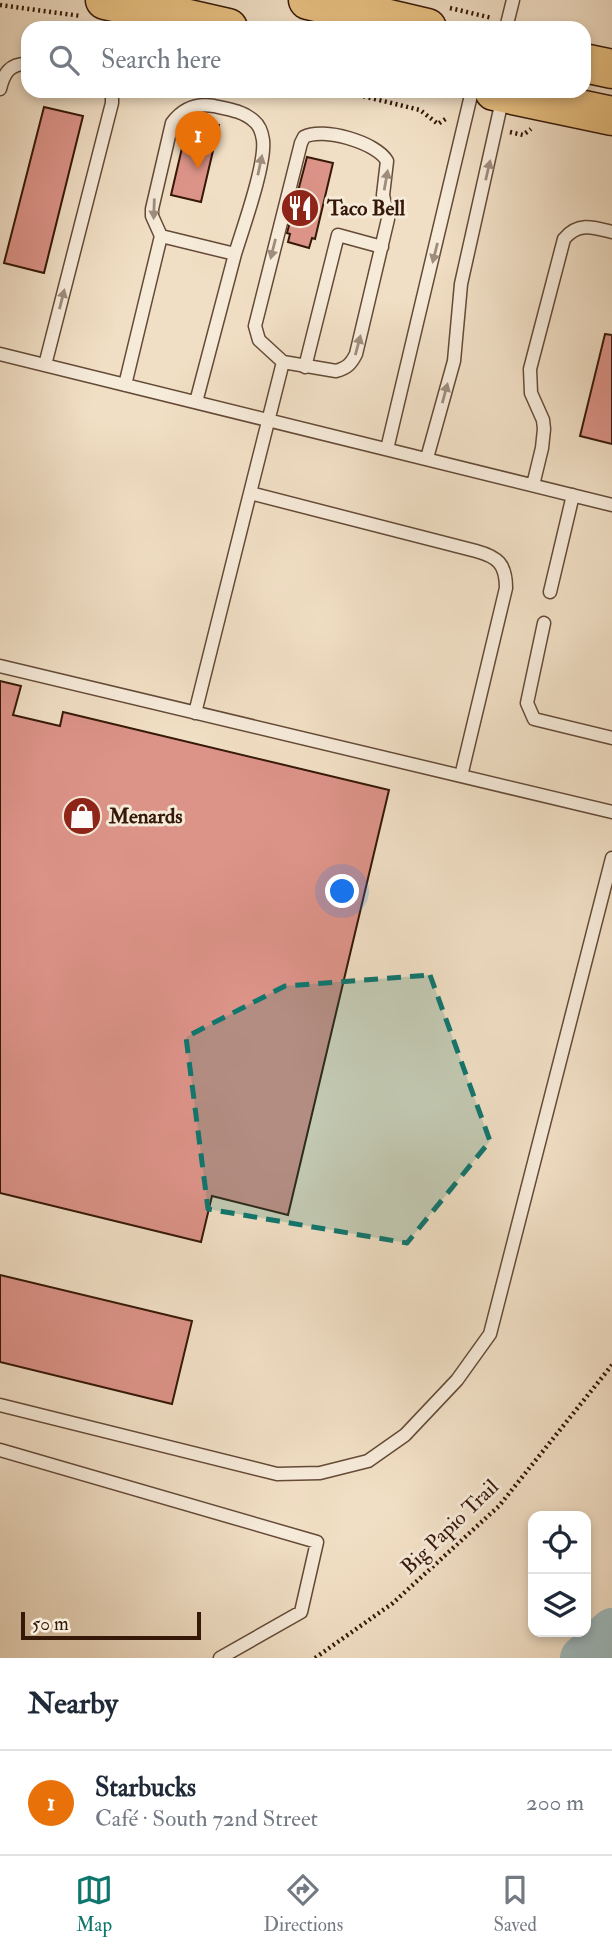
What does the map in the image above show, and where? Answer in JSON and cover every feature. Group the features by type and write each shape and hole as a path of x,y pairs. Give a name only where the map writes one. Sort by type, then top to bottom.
{"main road":[{"path":"308,0 434,17"},
{"path":"100,9 181,21"},
{"path":"591,64 612,69"},
{"path":"523,98 612,116"}],"lane":[{"path":"507,21 513,0"},
{"path":"0,89 3,75 14,65 21,64"},
{"path":"45,365 112,98"},
{"path":"387,449 491,98"},
{"path":"427,458 454,361 461,285 497,129 494,98"},
{"path":"124,384 161,236 152,216 152,209 172,123 179,114 193,107 207,105 229,109 254,120 263,140 256,181 196,402"},
{"path":"317,133 366,144 384,156 388,167 383,195 388,219 382,247 356,354 344,369 336,371 283,362 259,340 256,326 298,150 304,137 317,133"},
{"path":"533,485 544,429 531,393 530,369 564,239 570,232 581,227 590,226 612,232"},
{"path":"161,236 235,254"},
{"path":"305,367 338,236 382,247"},
{"path":"0,354 612,505"},
{"path":"194,713 283,362"},
{"path":"250,493 492,555 500,563 506,575 506,588 461,776"},
{"path":"550,592 573,495"},
{"path":"544,624 527,703 534,719 612,738"},
{"path":"0,666 612,812"},
{"path":"0,1405 277,1474 320,1473 368,1461 405,1435 457,1380 490,1334 612,858"},
{"path":"0,1450 317,1542 301,1612 220,1658"}],"path":[{"path":"0,5 100,9"},
{"path":"434,17 475,21"},
{"path":"371,98 420,110 438,124 446,118"},
{"name":"Big Papio Trail","path":"315,1658 393,1603 499,1506 612,1365"}],"highlighted area":[{"path":"430,975 490,1141 407,1243 208,1209 186,1037 285,986"}],"building":[{"path":"44,107 83,116 44,273 4,263"},
{"path":"189,118 219,125 201,202 171,195"},
{"path":"307,157 333,163 315,239 312,238 309,248 288,242 290,234 287,233"},
{"path":"605,334 612,335 612,444 580,436"},
{"path":"0,681 21,686 13,715 60,726 63,712 389,790 288,1215 212,1196 201,1242 0,1193"},
{"path":"0,1275 192,1321 172,1404 0,1362"}],"waterway":[{"path":"582,1658 612,1630"}],"place":[{"name":"Starbucks","path":"198,169"},
{"name":"Taco Bell","path":"300,208"},
{"name":"Menards","path":"82,816"}]}
